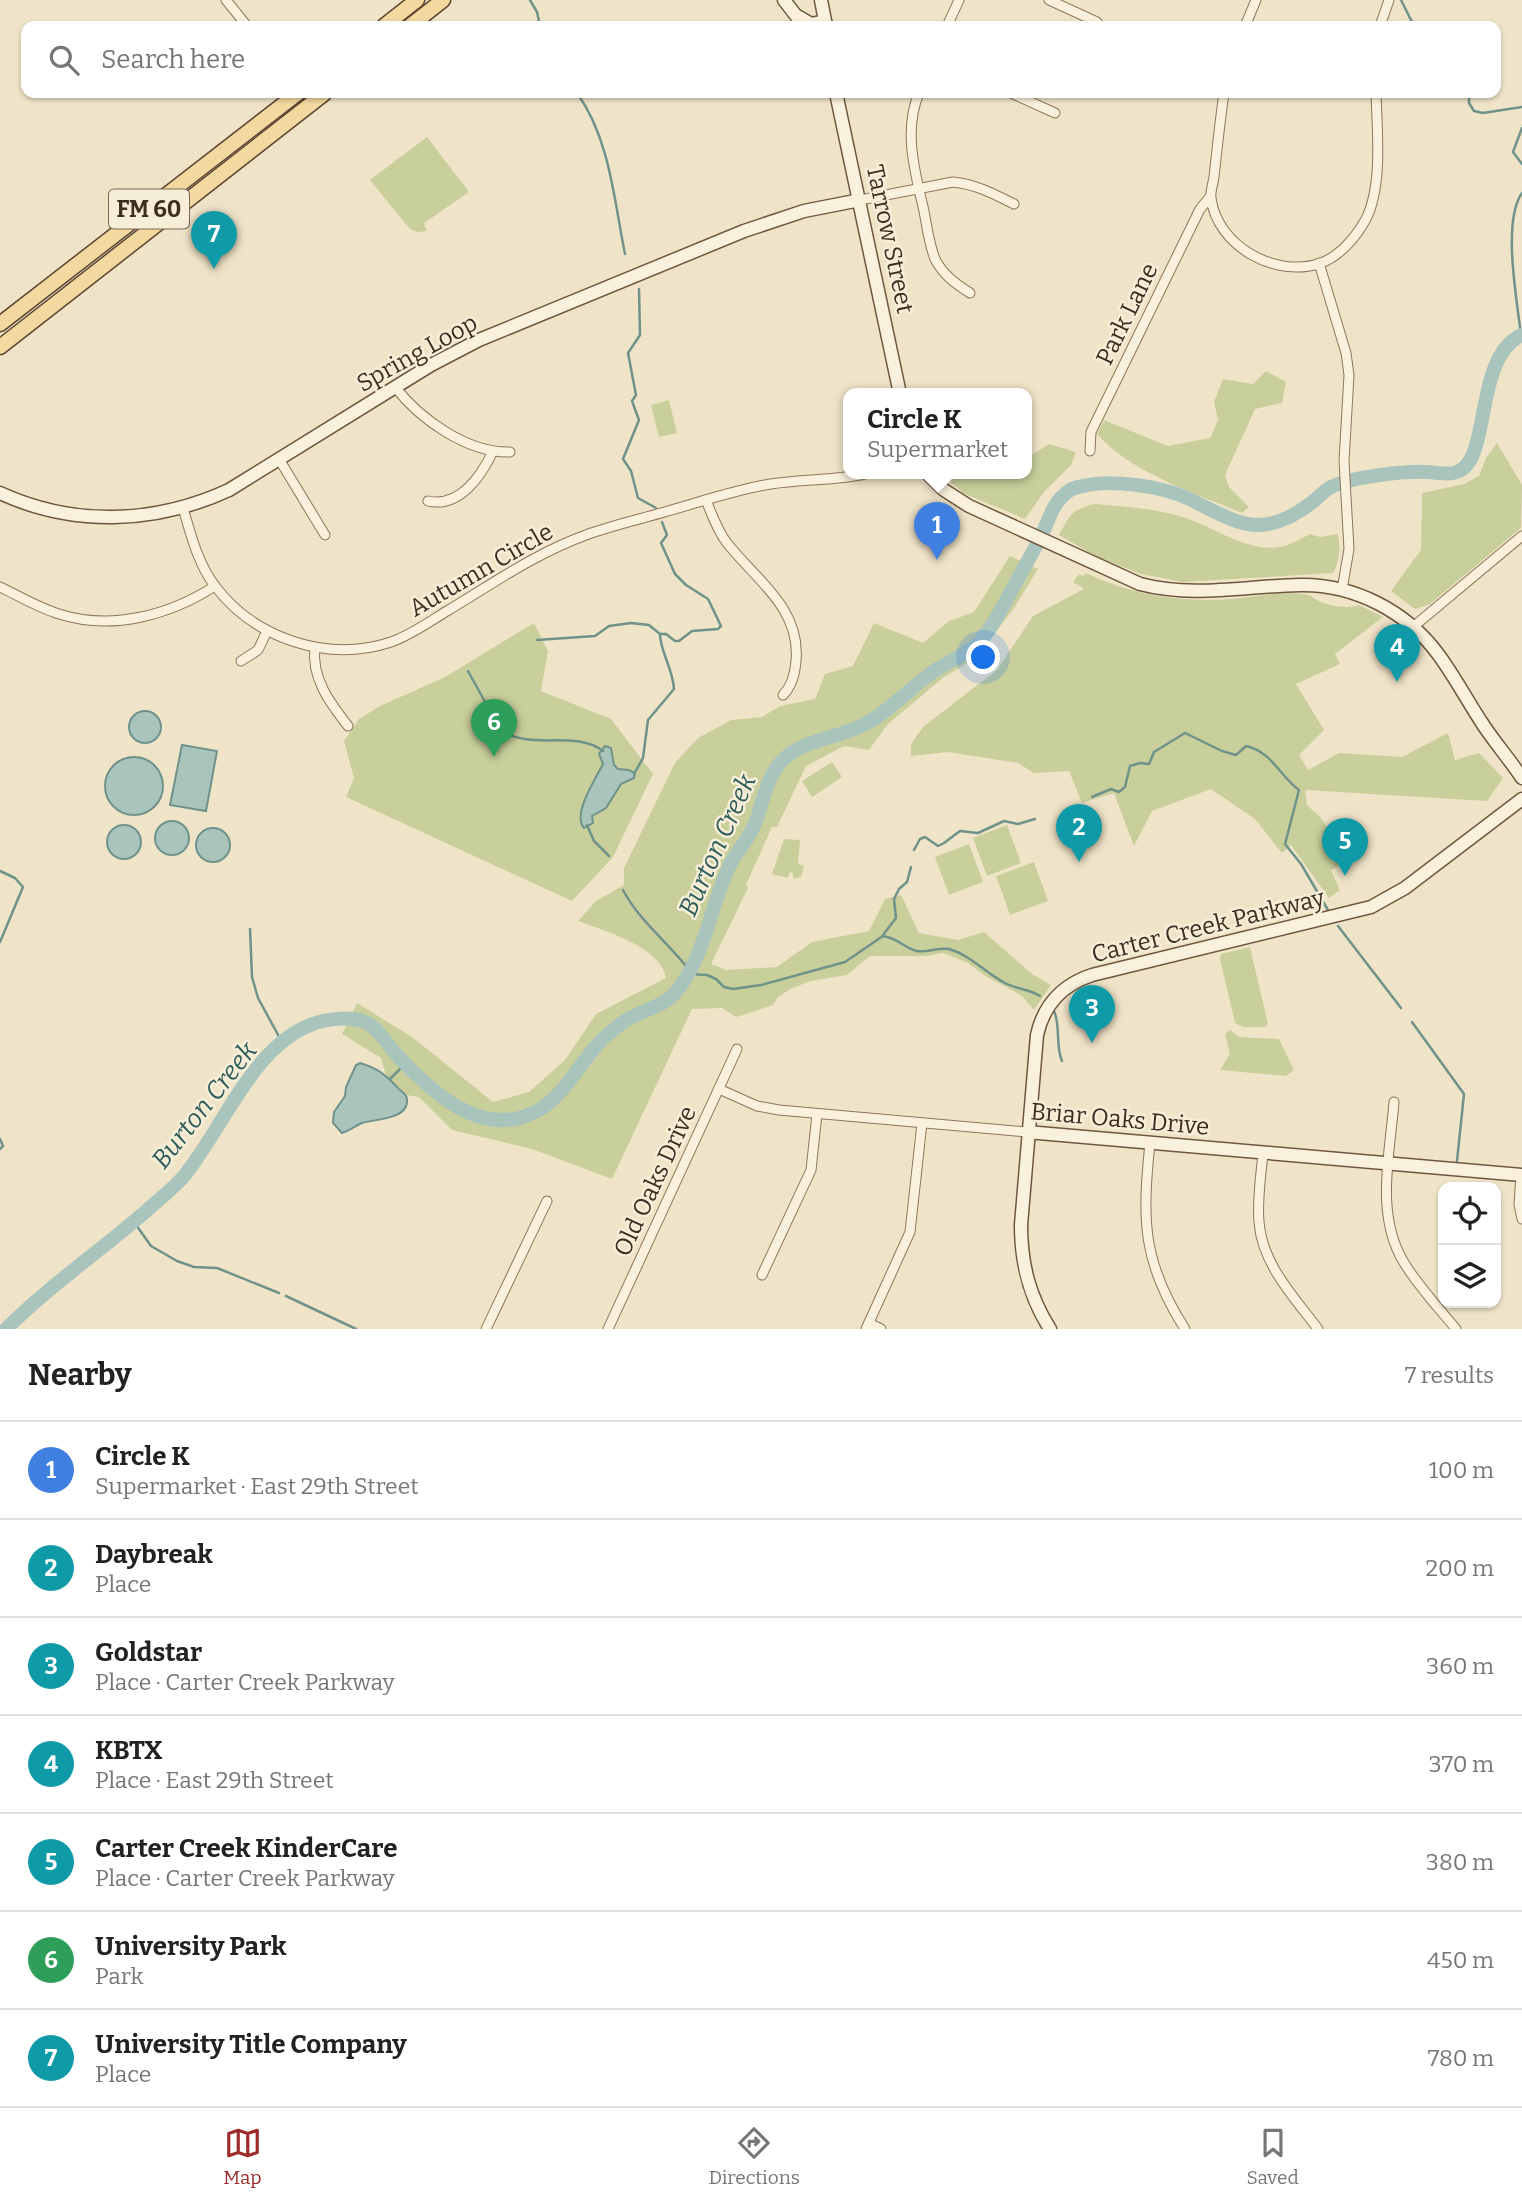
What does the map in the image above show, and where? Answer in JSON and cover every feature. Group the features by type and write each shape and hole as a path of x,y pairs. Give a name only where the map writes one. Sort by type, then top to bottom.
{"main road":[{"path":"390,21 417,0"},
{"path":"416,21 423,0"},
{"path":"417,21 443,0"},
{"name":"FM 60","path":"0,324 291,98"},
{"name":"FM 60","path":"0,347 319,98"},
{"path":"125,227 137,240"}],"street":[{"path":"226,0 243,21"},
{"path":"784,0 800,21"},
{"path":"821,0 826,21"},
{"path":"949,21 959,0"},
{"path":"1049,0 1095,21"},
{"path":"1247,21 1256,0"},
{"path":"1382,21 1389,0"},
{"path":"301,98 307,107"},
{"name":"Tarrow Street","path":"837,98 899,388"},
{"path":"918,98 912,120 911,142 918,187 935,258 953,282 970,293"},
{"path":"1022,98 1055,113"},
{"path":"1223,98 1210,197 1224,231 1250,255 1276,264 1319,263 1332,257 1350,241 1366,219 1376,180 1376,98"},
{"path":"860,200 942,183 964,183 991,192 1014,204"},
{"name":"Park Lane","path":"1090,451 1091,432 1200,209 1210,197"},
{"name":"Spring Loop","path":"0,493 61,513 101,518 151,515 183,508 229,490 396,387 457,351 491,335 744,231 804,211 860,200"},
{"path":"1319,263 1346,353 1349,375 1344,461 1349,549 1342,590"},
{"path":"396,387 413,409 432,424 493,451 510,452"},
{"path":"428,501 449,501 468,488 481,474 493,451"},
{"path":"279,459 325,535"},
{"name":"Autumn Circle","path":"183,508 197,555 215,586 242,613 267,631 292,642 315,647 351,649 391,641 413,631 528,561 572,540 765,485 843,476"},
{"path":"933,479 969,506 1123,578 1158,589 1202,592 1302,585 1342,590 1379,603 1413,627 1438,654 1486,729 1522,778"},
{"path":"706,500 718,530 771,591 788,618 797,651 790,687 783,695"},
{"path":"1413,627 1522,536"},
{"path":"0,587 55,613 87,621 102,621 156,615 181,607 215,586"},
{"path":"241,661 258,650 267,631"},
{"path":"315,647 314,666 317,676 331,704 348,726"},
{"name":"Carter Creek Parkway","path":"1050,1329 1040,1314 1028,1283 1021,1248 1027,1132 1040,1023 1049,1003 1072,983 1114,970 1371,907 1405,888 1522,799"},
{"name":"Old Oaks Drive","path":"613,1326 737,1049"},
{"name":"Briar Oaks Drive","path":"719,1089 757,1106 817,1114 1522,1175"},
{"path":"1394,1102 1386,1204 1390,1228 1404,1263 1455,1329"},
{"path":"762,1275 811,1170 817,1114"},
{"path":"881,1329 868,1326 910,1232 922,1123"},
{"path":"1150,1143 1145,1194 1146,1231 1160,1285 1185,1329"},
{"path":"1263,1153 1258,1224 1266,1255 1318,1329"},
{"path":"1522,1175 1519,1204 1522,1219"},
{"path":"486,1329 547,1201"}],"green space":[{"path":"427,137 469,192 424,223 427,231 417,232 410,229 370,180"},
{"path":"1266,371 1286,382 1282,403 1255,409 1225,475 1229,487 1249,507 1242,513 1146,471 1112,448 1097,434 1104,420 1168,446 1210,438 1218,420 1214,402 1223,379 1253,384"},
{"path":"669,400 677,433 659,437 651,405"},
{"path":"1497,443 1522,485 1521,528 1430,604 1415,609 1391,591 1421,550 1422,493 1464,484 1479,476 1486,458"},
{"path":"1049,444 1076,452 1071,465 1044,492 1025,519 963,493 947,479 1032,479 1032,455"},
{"path":"1094,504 1140,508 1175,515 1259,547 1285,546 1310,534 1320,537 1338,534 1338,558 1333,573 1183,582 1141,574 1097,557 1059,535 1072,514"},
{"path":"1010,556 1038,569 1014,608 977,657 944,677 888,724 869,750 844,746 806,766 777,827 772,827 746,885 748,888 711,964 726,970 777,967 812,942 869,931 885,899 901,895 919,933 958,940 984,932 1032,974 1051,985 1034,1010 1022,996 985,976 968,963 943,953 927,956 870,956 847,975 811,981 792,988 778,997 773,1005 736,1017 722,1008 692,1009 612,1179 532,1149 452,1130 419,1097 406,1095 399,1090 386,1075 381,1058 342,1034 357,1003 412,1037 493,1102 529,1092 565,1060 596,1014 666,978 662,967 643,949 616,935 578,921 596,901 624,885 624,868 675,763 698,738 731,720 762,717 780,706 815,699 825,674 853,666 874,623 923,643 949,621 974,612"},
{"path":"1086,573 1121,587 1157,596 1213,600 1291,593 1308,595 1332,606 1359,605 1383,617 1335,654 1340,664 1296,684 1324,730 1299,755 1308,770 1339,753 1402,757 1448,733 1455,760 1479,753 1503,778 1487,801 1305,790 1307,805 1320,817 1352,860 1331,870 1340,890 1329,898 1291,845 1282,853 1255,819 1211,789 1152,811 1134,846 1114,793 1082,803 1069,771 1034,773 1018,763 948,752 911,756 911,744 923,727 997,670 1033,616 1084,589 1073,582 1079,574 1083,576"},
{"path":"534,623 548,651 541,691 611,719 653,774 613,857 572,901 346,797 354,778 344,741 359,719 380,706 445,677"},
{"path":"832,762 842,777 812,797 802,781"},
{"path":"1007,825 1021,863 987,876 973,838"},
{"path":"784,839 800,840 798,864 804,866 801,877 793,879 793,873 790,872 788,878 772,874"},
{"path":"969,844 983,882 949,895 935,857"},
{"path":"1034,862 1048,901 1010,915 996,876"},
{"path":"1250,947 1268,1024 1265,1027 1243,1027 1235,1023 1220,959 1221,954"},
{"path":"1230,1030 1239,1037 1279,1039 1294,1070 1286,1076 1220,1070 1230,1054 1225,1034"}],"water":[{"path":"145,711 156,716 161,727 156,738 145,743 134,738 129,727 134,716"},
{"path":"182,745 217,751 206,811 170,805"},
{"path":"605,746 611,748 614,765 618,769 635,773 634,778 621,784 606,808 592,816 593,823 584,828 581,822 583,806 603,764 599,754"},
{"path":"134,757 145,759 158,770 163,786 161,797 150,810 134,815 123,813 110,802 105,786 107,775 118,762"},
{"path":"172,821 184,826 189,838 184,850 172,855 160,850 155,838 160,826"},
{"path":"124,825 136,830 141,842 136,854 124,859 112,854 107,842 112,830"},
{"path":"213,828 225,833 230,845 225,857 213,862 201,857 196,845 201,833"},
{"path":"360,1063 389,1079 406,1096 406,1106 397,1115 362,1123 342,1133 333,1123 334,1112 345,1096 356,1065"}],"waterway":[{"path":"530,0 539,21"},
{"path":"1401,0 1412,21"},
{"path":"580,98 604,150 625,254"},
{"path":"1469,98 1474,111 1483,113 1522,107"},
{"path":"1522,128 1513,152 1522,164"},
{"path":"1521,335 1512,241 1516,206 1522,193"},
{"path":"639,289 640,335 628,353 636,395 632,401 639,420 623,459 631,471 638,498 656,508"},
{"name":"Burton Creek","path":"6,1329 39,1298 128,1227 180,1181 260,1064 299,1030 334,1019 365,1022 377,1031 424,1082 459,1108 478,1116 498,1120 518,1118 548,1104 615,1028 669,998 684,980 700,949 722,882 753,827 768,783 780,763 799,748 876,718 934,671 974,647 1001,609 1054,507 1070,490 1107,483 1150,487 1187,498 1230,519 1257,525 1288,518 1329,488 1351,480 1377,475 1457,472 1468,464 1475,449 1496,364 1507,347 1522,335"},
{"path":"537,640 595,636 609,626 631,623 649,625 675,641 692,631 718,629 721,626 708,599 686,585 675,574 661,543 667,535 662,522"},
{"path":"634,774 643,758 648,720 674,689 660,634"},
{"path":"468,671 500,729 524,739 579,742 603,751"},
{"path":"1092,797 1111,789 1119,792 1125,787 1130,766 1149,764 1154,752 1185,733 1236,755 1246,746 1255,749 1269,759 1299,790 1285,844 1301,864 1328,910"},
{"path":"914,850 920,839 925,837 938,846 960,831 978,833 1004,821 1018,824 1035,819"},
{"path":"587,825 594,841 609,856"},
{"path":"883,935 896,918 894,899 899,889 907,882 911,867"},
{"path":"0,871 15,878 23,887 0,942"},
{"path":"623,890 646,922 689,970"},
{"path":"1338,926 1401,1008"},
{"path":"250,929 252,977 258,998 282,1042"},
{"path":"686,974 707,975 724,987 733,989 761,985 845,962 883,936 917,951 949,949 957,952 1005,983 1040,996"},
{"path":"1054,1011 1062,1061"},
{"path":"1412,1022 1464,1094 1457,1161"},
{"path":"390,1079 405,1064"},
{"path":"0,1139 3,1146 0,1149"},
{"path":"134,1222 151,1246 177,1261 194,1267 217,1268 279,1293"},
{"path":"286,1296 356,1329"}],"place":[{"name":"University Title Company","path":"214,269"},
{"name":"Circle K","path":"937,560"},
{"name":"KBTX","path":"1397,682"},
{"name":"University Park","path":"494,757"},
{"name":"Daybreak","path":"1079,862"},
{"name":"Carter Creek KinderCare","path":"1345,876"},
{"name":"Goldstar","path":"1092,1043"}]}
